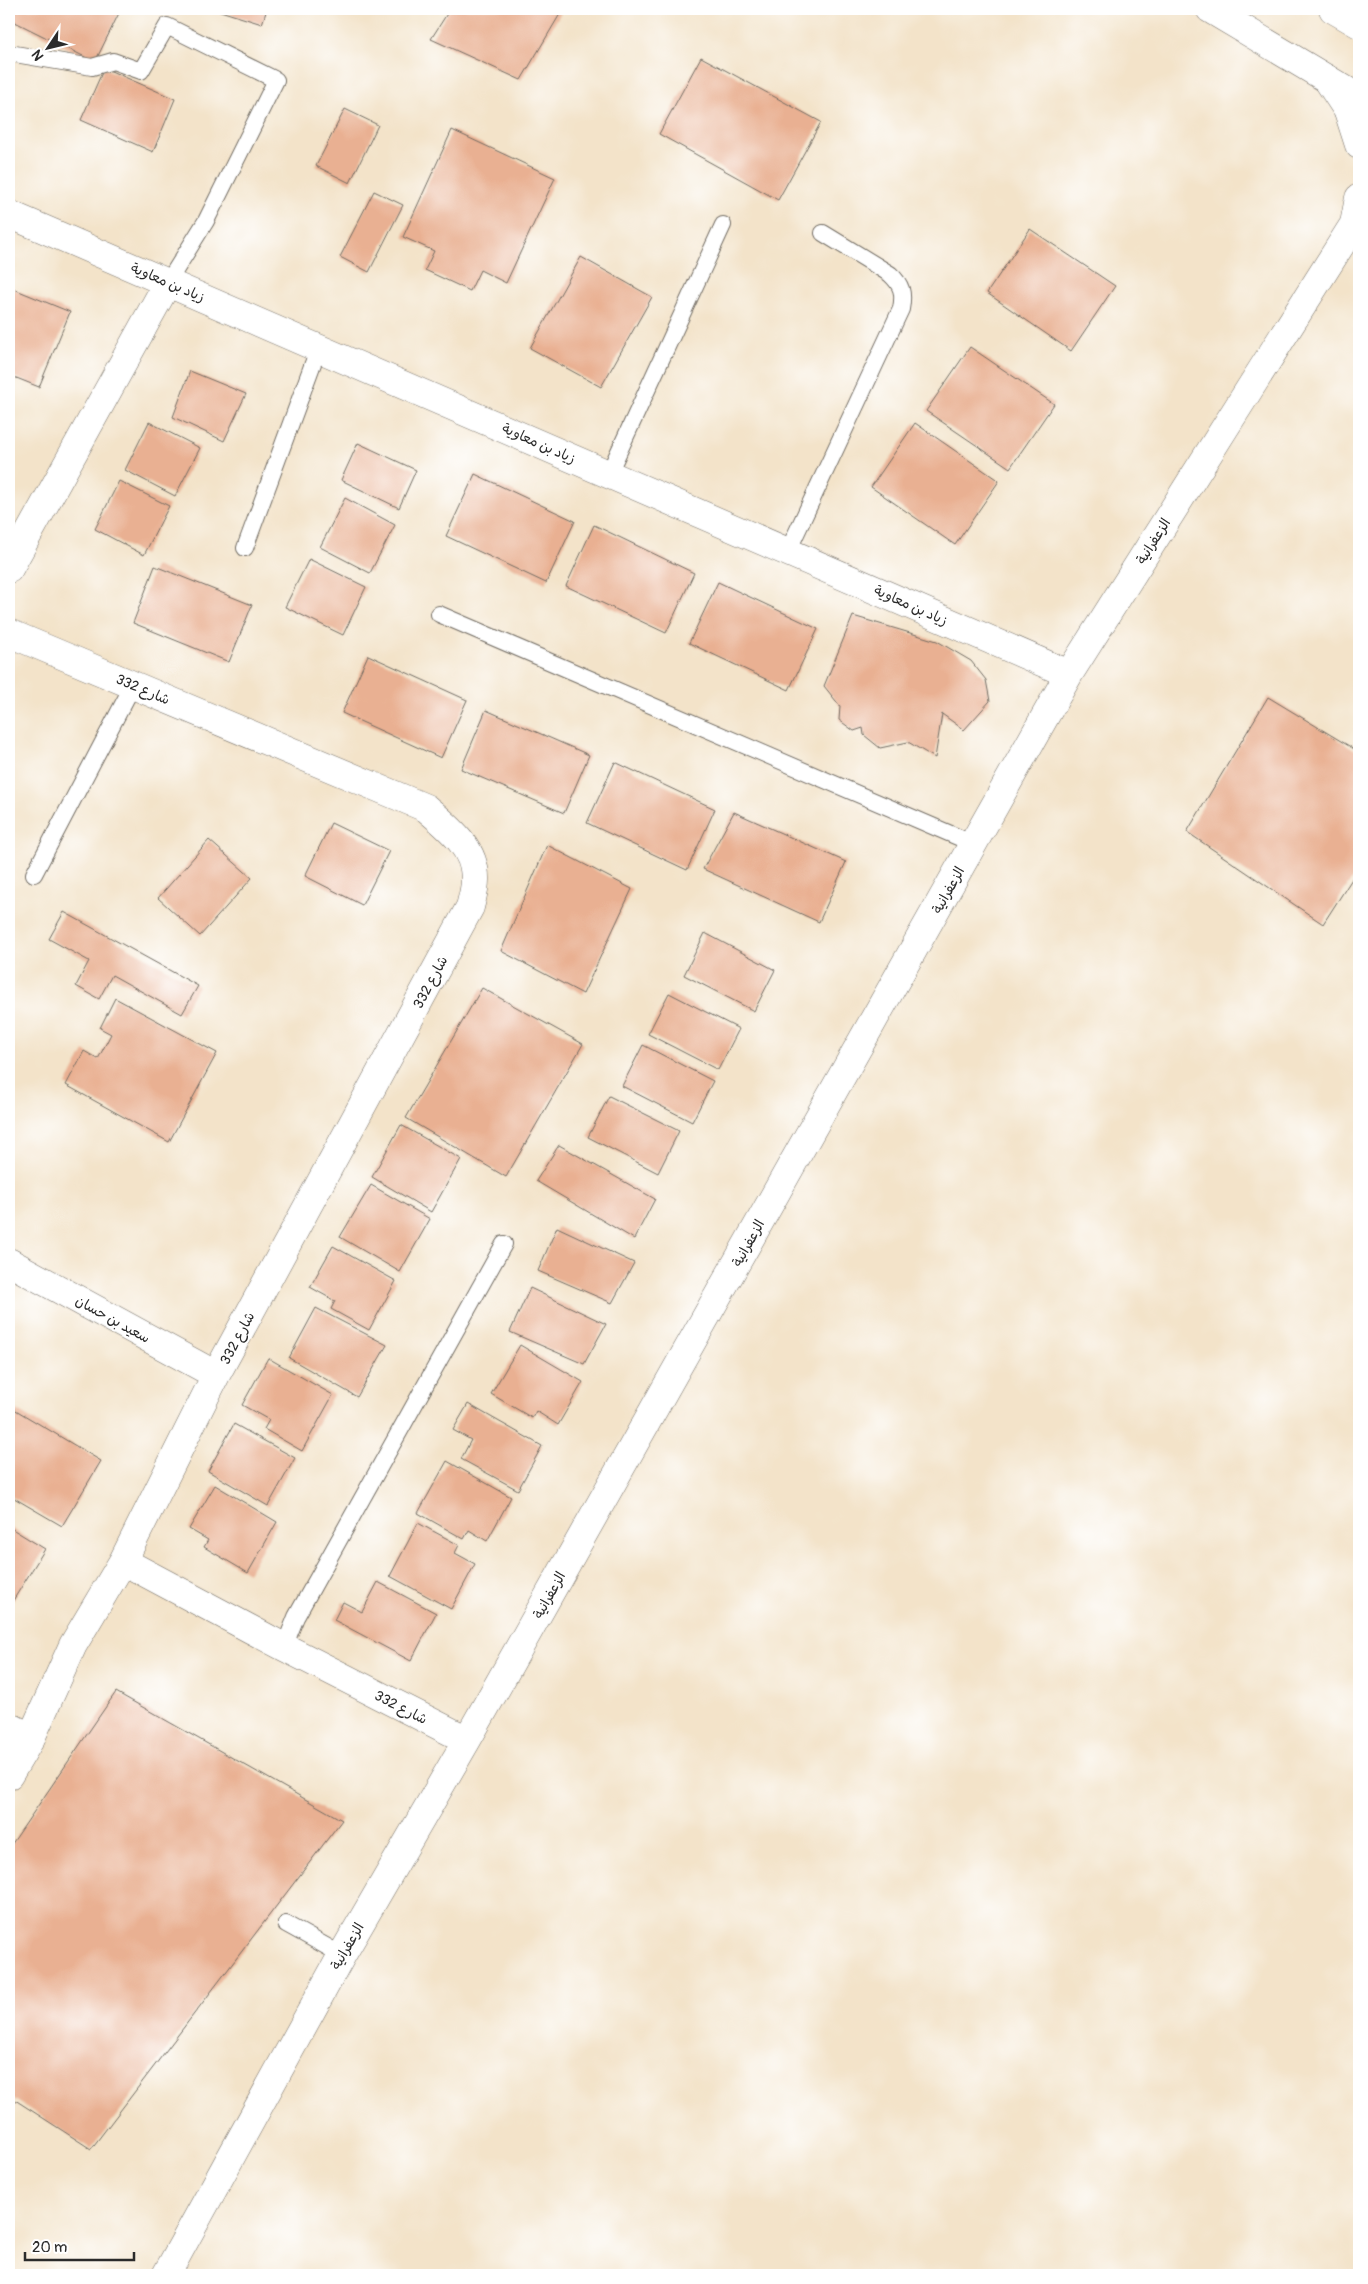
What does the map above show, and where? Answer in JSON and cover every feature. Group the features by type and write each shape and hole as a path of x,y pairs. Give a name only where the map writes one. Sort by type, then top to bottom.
{"street":[{"path":"1210,9 1359,98"},
{"path":"1333,9 1359,24"},
{"path":"1327,79 1348,111 1359,145"},
{"name":"زياد بن معاوية","path":"9,214 1069,674"},
{"name":"الزعفرانية","path":"166,2275 342,1954 467,1740 1069,674 1357,214"},
{"path":"9,569 168,282"},
{"name":"شارع 332","path":"9,633 426,808 451,830 469,851 476,879 470,907 216,1375 123,1561 20,1732 9,1775"},
{"name":"سعيد بن حسان","path":"9,1262 216,1375"},
{"name":"شارع 332","path":"123,1561 284,1647 467,1740"}],"lane":[{"path":"9,53 92,67 113,61 140,71 167,26 276,80 206,221 168,282"},
{"path":"609,473 723,225"},
{"path":"788,551 901,309 903,296 899,283 890,274 823,233"},
{"path":"245,548 319,347"},
{"path":"439,614 974,844"},
{"path":"34,874 133,685"},
{"path":"284,1647 301,1609 504,1244"},
{"path":"286,1924 342,1954"}],"building":[{"path":"9,9 121,9 95,62 9,19"},
{"path":"214,9 267,9 262,24"},
{"path":"450,9 563,9 521,80 431,39"},
{"path":"701,57 821,122 778,200 659,134"},
{"path":"104,68 175,99 153,152 81,120"},
{"path":"345,109 378,125 350,183 316,166"},
{"path":"452,130 555,178 506,283 480,270 470,291 425,270 434,251 403,237"},
{"path":"374,191 403,205 369,272 340,257"},
{"path":"1030,229 1115,286 1071,351 987,293"},
{"path":"581,257 652,297 601,387 530,348"},
{"path":"9,287 70,312 39,387 9,375"},
{"path":"970,347 1054,404 1010,468 926,411"},
{"path":"190,371 246,394 224,441 173,417"},
{"path":"149,422 200,448 175,496 125,470"},
{"path":"915,423 999,481 955,545 871,487"},
{"path":"358,443 416,470 399,508 341,480"},
{"path":"475,474 575,521 546,583 446,536"},
{"path":"119,481 169,506 144,555 95,529"},
{"path":"345,498 395,525 370,573 320,547"},
{"path":"594,525 694,573 666,633 566,586"},
{"path":"309,559 366,587 343,635 285,607"},
{"path":"155,566 252,605 229,662 133,623"},
{"path":"718,582 818,629 789,690 689,643"},
{"path":"853,616 937,641 971,661 986,680 990,701 964,730 942,714 935,758 908,742 880,748 864,735 863,728 854,731 839,720 840,706 824,686"},
{"path":"368,655 467,700 441,758 342,713"},
{"path":"1268,697 1359,752 1359,868 1323,924 1187,832"},
{"path":"486,710 589,755 564,813 461,769"},
{"path":"615,762 715,809 687,870 587,823"},
{"path":"734,812 846,862 819,922 703,869"},
{"path":"331,823 389,851 362,905 305,876"},
{"path":"209,840 252,878 200,936 158,898"},
{"path":"547,845 632,889 583,994 501,951"},
{"path":"64,912 198,986 182,1014 112,975 99,999 76,986 89,961 49,939"},
{"path":"705,933 775,970 754,1011 684,975"},
{"path":"482,988 583,1044 506,1177 406,1118"},
{"path":"669,993 739,1029 718,1070 648,1034"},
{"path":"115,998 217,1053 169,1142 66,1085 84,1051 98,1059 111,1034 100,1028"},
{"path":"643,1045 713,1081 692,1122 622,1086"},
{"path":"609,1096 679,1131 658,1173 588,1137"},
{"path":"401,1125 461,1159 431,1212 372,1177"},
{"path":"559,1145 655,1199 634,1239 536,1181"},
{"path":"371,1185 430,1219 400,1272 340,1237"},
{"path":"557,1227 634,1263 612,1303 538,1271"},
{"path":"333,1246 396,1281 369,1330 331,1309 335,1301 310,1287"},
{"path":"530,1288 606,1324 584,1364 510,1332"},
{"path":"316,1308 387,1345 357,1397 289,1358"},
{"path":"520,1345 583,1382 558,1425 536,1411 532,1418 491,1394"},
{"path":"268,1358 333,1395 302,1451 264,1429 269,1420 242,1405"},
{"path":"468,1404 542,1446 518,1490 461,1459 471,1440 453,1430"},
{"path":"9,1406 101,1461 62,1526 9,1495"},
{"path":"234,1424 295,1458 268,1506 208,1471"},
{"path":"447,1461 511,1497 487,1541 469,1530 464,1539 418,1513"},
{"path":"215,1485 277,1522 248,1573 204,1547 208,1540 189,1529"},
{"path":"418,1523 459,1545 455,1553 475,1564 451,1609 390,1576"},
{"path":"9,1527 45,1549 9,1607"},
{"path":"378,1582 436,1613 411,1661 334,1620 343,1602 362,1612"},
{"path":"116,1692 342,1820 91,2149 9,2096 9,1848"}]}
